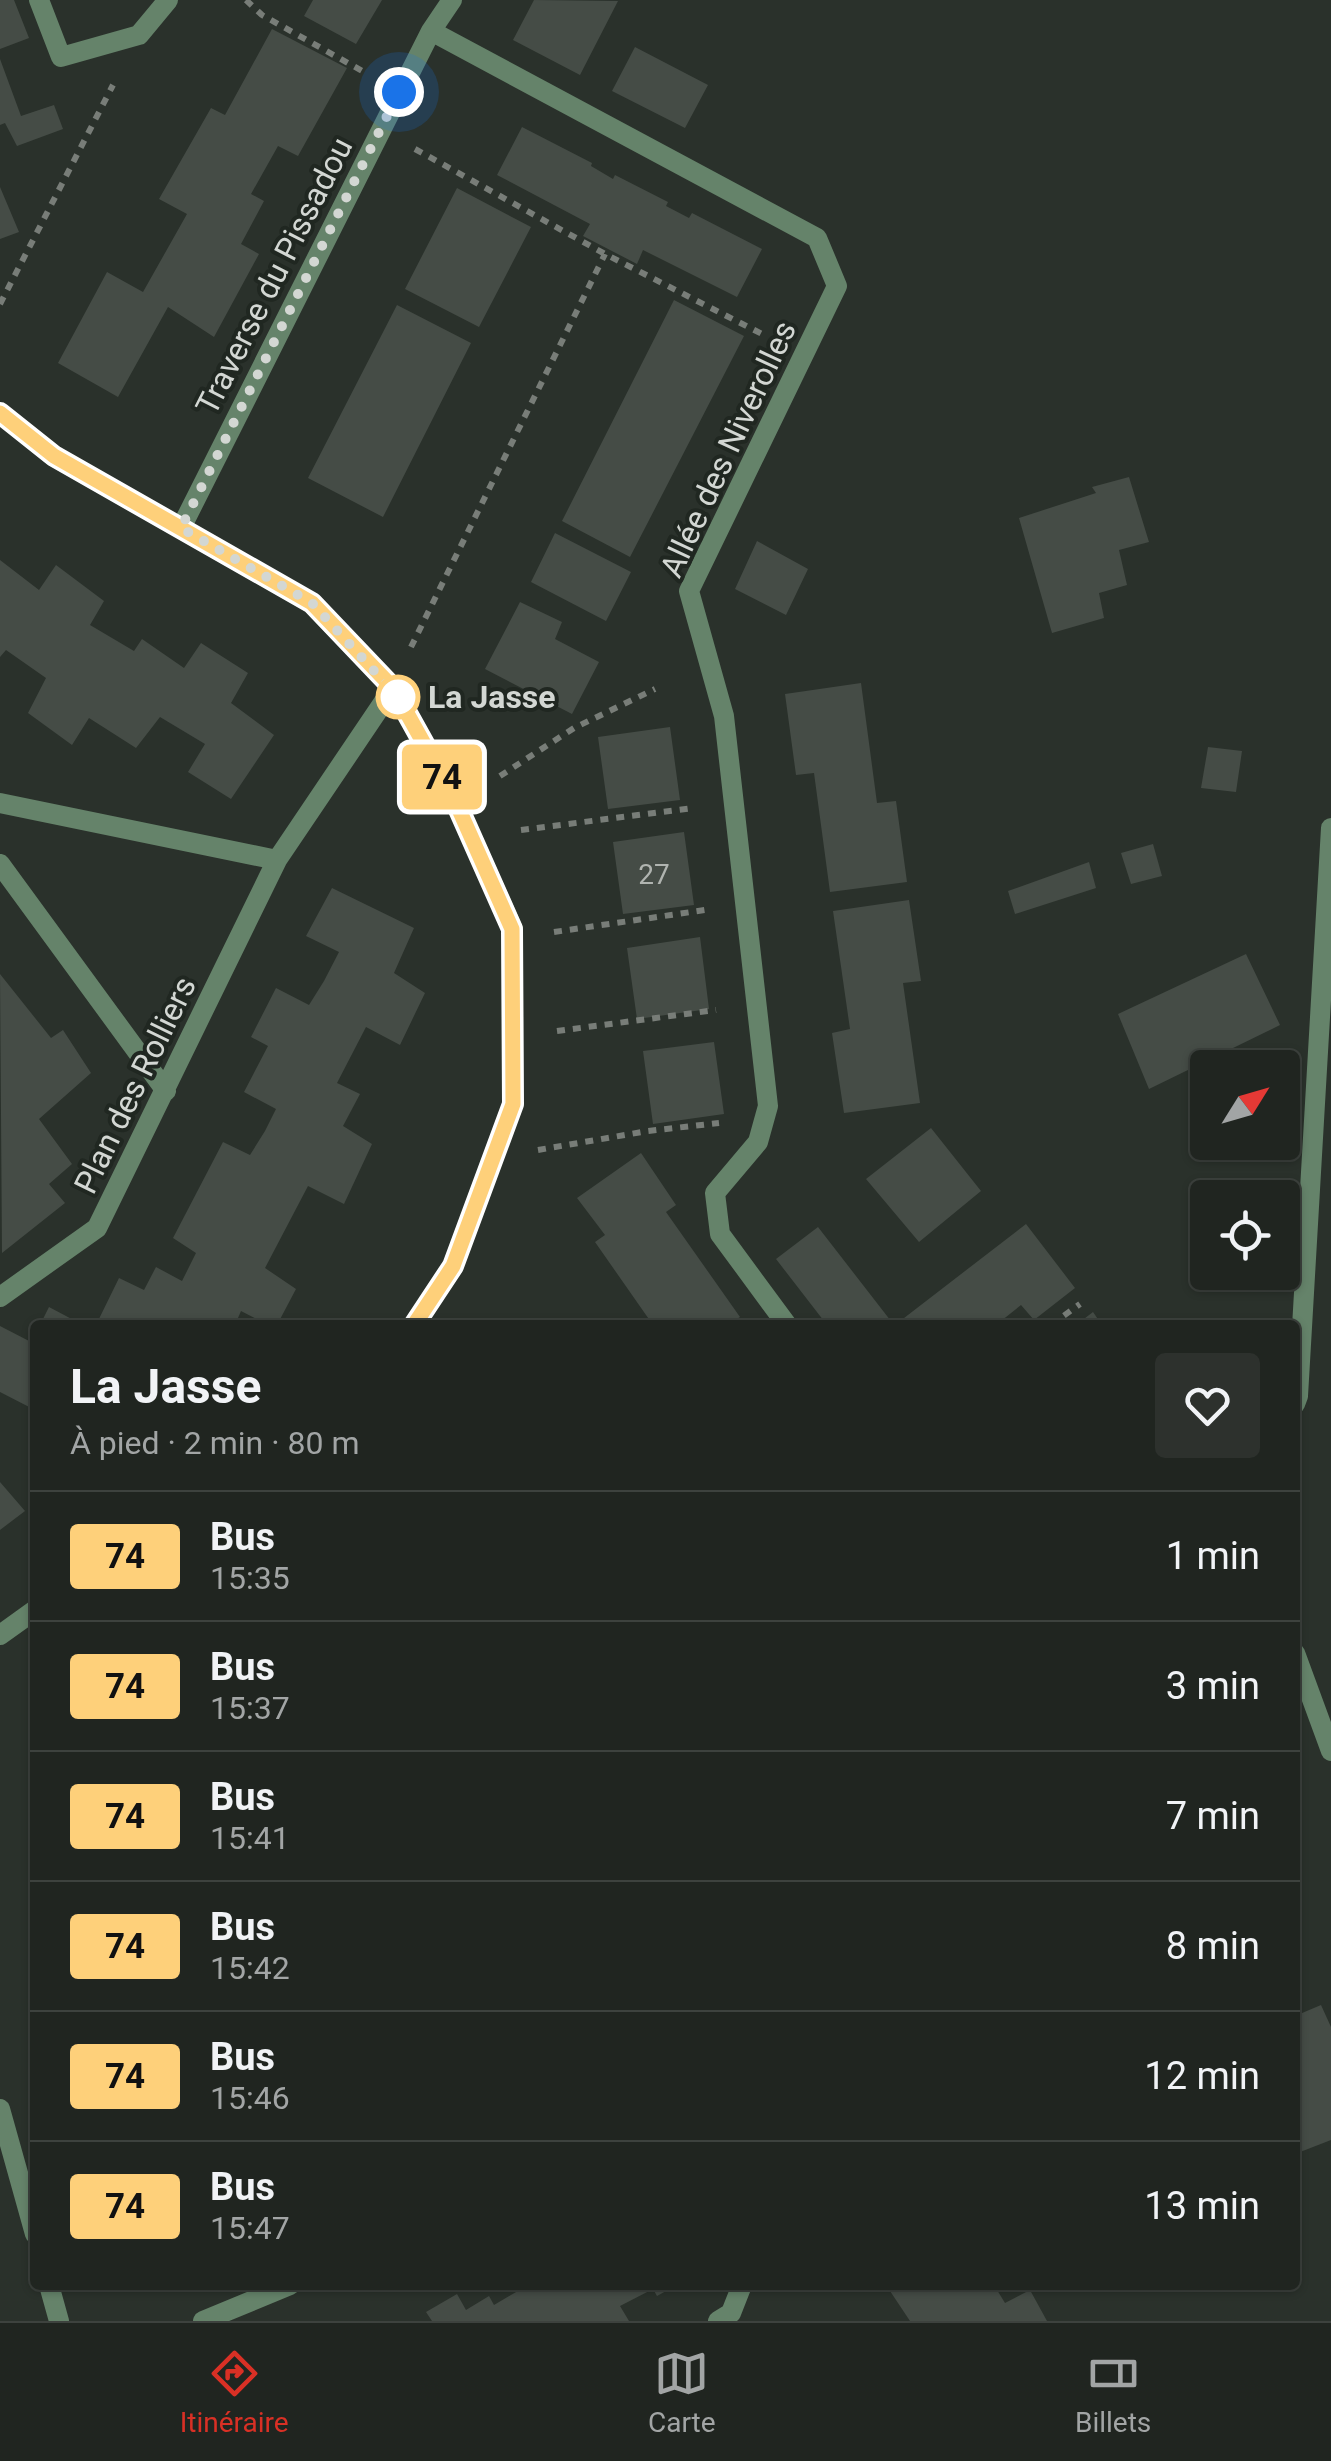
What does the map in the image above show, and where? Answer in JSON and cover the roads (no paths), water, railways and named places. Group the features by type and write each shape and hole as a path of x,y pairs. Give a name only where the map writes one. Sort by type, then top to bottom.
{"street":[{"path":"38,0 61,57 139,35 168,0"},
{"name":"Traverse du Pissadou","path":"181,528 430,30 452,0"},
{"name":"Allée des Niverolles","path":"430,30 817,238 837,286 688,591 724,716 768,1106 758,1142 716,1193 720,1234 782,1320"},
{"path":"0,413 54,456 312,603 393,688 453,796 512,929 513,1104 453,1266 417,1320"},
{"name":"Plan des Rolliers","path":"0,1297 98,1228 276,860 393,688"},
{"path":"0,803 276,860"},
{"path":"1300,1376 1331,828"},
{"path":"0,864 166,1091"},
{"path":"0,1635 30,1614"},
{"path":"1300,1667 1331,1750"},
{"path":"0,2109 30,2216"},
{"path":"50,2290 59,2321"},
{"path":"203,2321 278,2290"},
{"path":"718,2321 731,2313 740,2290"}],"place":[{"name":"La Jasse","path":"398,697"}]}
